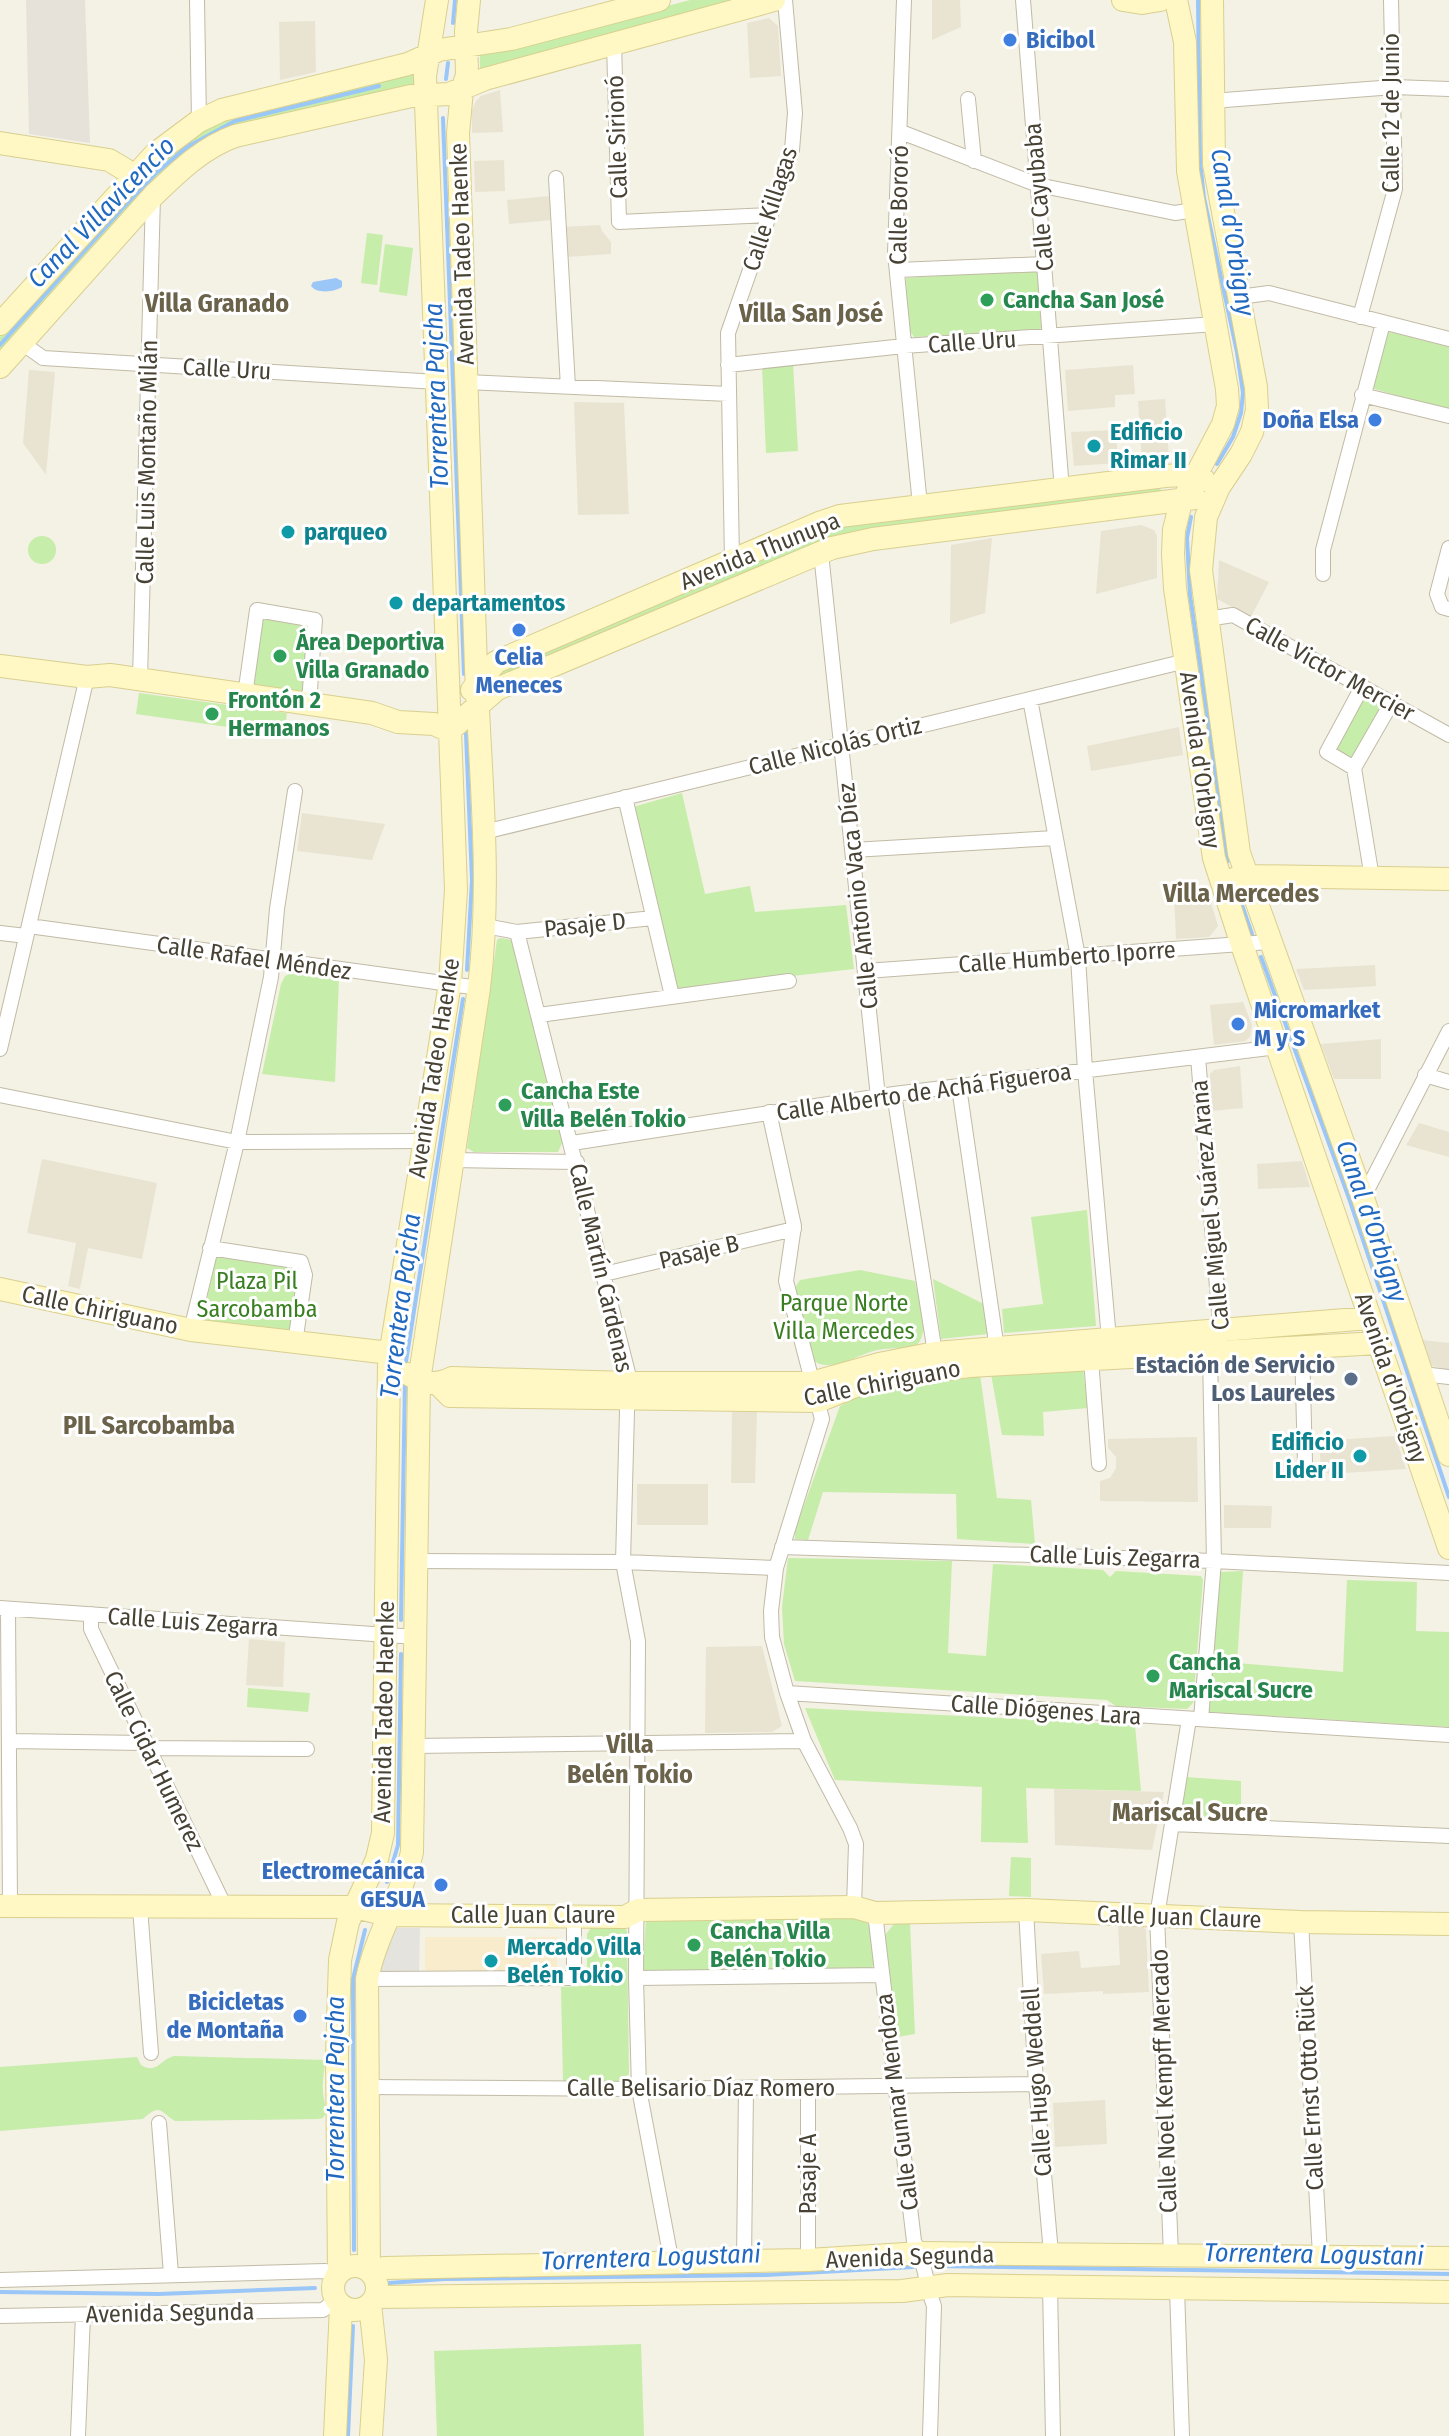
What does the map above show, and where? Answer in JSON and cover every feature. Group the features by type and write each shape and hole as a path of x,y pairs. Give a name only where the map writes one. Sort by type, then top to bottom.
{"main road":[{"name":"Avenida Tadeo Haenke","path":"338,2273 337,1988 348,1922 382,1844 386,1636 424,1141 453,983 456,890 444,723 437,382 426,96 428,55 437,0"},
{"name":"Avenida Tadeo Haenke","path":"371,2436 376,2360 373,2346 366,2087 367,1979 372,1951 407,1875 412,1852 416,1561 408,1371 452,1160 485,926 458,133 462,90 467,75 469,0"},
{"path":"0,324 134,175 175,136 199,121 222,110 408,64 439,50 511,39 659,0"},
{"path":"0,367 153,196 217,143 235,136 405,97 449,94 485,79 774,0"},
{"path":"1123,0 1142,3 1160,0"},
{"name":"Avenida d'Orbigny","path":"1176,0 1185,42 1188,171 1228,406 1223,424 1183,498 1174,530 1173,554 1214,858 1449,1548"},
{"name":"Avenida d'Orbigny","path":"1212,0 1212,101 1218,195 1253,367 1257,410 1246,443 1215,495 1203,535 1201,570 1239,853 1363,1198 1449,1455"},
{"path":"0,143 109,160 134,175"},
{"name":"Avenida Thunupa","path":"478,696 496,662 840,516 1165,476 1194,477 1215,495"},
{"name":"Avenida Thunupa","path":"444,723 478,696 821,553 873,539 1134,507 1183,498 1203,499 1215,495"},
{"path":"0,666 87,677 110,675 372,713 398,722 444,723"},
{"path":"1221,883 1246,876 1449,879"},
{"name":"Calle Chiriguano","path":"0,1289 191,1330 295,1343 408,1371 450,1396 627,1391 814,1392 998,1356 1109,1339 1302,1348 1379,1343"},
{"name":"Calle Chiriguano","path":"814,1392 879,1364 935,1353 1091,1359 1217,1346 1370,1318"},
{"name":"Calle Juan Claure","path":"5,1906 355,1907 388,1915 574,1917 625,1917 638,1910 1026,1910 1301,1922 1449,1924"},
{"name":"Avenida Segunda","path":"372,2287 384,2268 672,2264 921,2253 1449,2258"},
{"path":"335,2436 339,2303 332,2288 338,2273 354,2265 372,2287 354,2310 339,2303"},
{"name":"Avenida Segunda","path":"372,2287 806,2293 927,2289 948,2285 1449,2292"},
{"name":"Avenida Tadeo Haenke","path":"361,2436 366,2365 373,2346"}],"street":[{"path":"197,0 199,121"},
{"name":"Calle Killagas","path":"732,560 728,333 792,150 795,113 785,0"},
{"name":"Calle Bororó","path":"904,0 897,270 920,505"},
{"name":"Calle Cayubaba","path":"1023,0 1062,490"},
{"name":"Calle 12 de Junio","path":"1360,317 1395,189 1391,0"},
{"name":"Calle Sirionó","path":"614,43 619,222 771,215"},
{"path":"1212,101 1394,87 1449,89"},
{"path":"968,99 974,161"},
{"path":"901,132 1038,185 1175,213 1194,210"},
{"path":"556,178 568,387"},
{"name":"Calle Luis Montaño Milán","path":"140,679 153,196"},
{"path":"897,270 1044,264"},
{"path":"1239,297 1269,293 1449,339"},
{"path":"1323,574 1323,550 1383,323"},
{"name":"Calle Uru","path":"728,365 904,346 1216,324"},
{"name":"Calle Uru","path":"22,343 43,358 437,382"},
{"path":"466,382 729,394"},
{"path":"1362,395 1449,416"},
{"path":"1449,548 1437,594 1442,607 1449,609"},
{"name":"Calle Antonio Vaca Díez","path":"821,553 878,1097"},
{"path":"245,695 257,610 315,620 309,703"},
{"name":"Calle Victor Mercier","path":"1207,619 1233,615 1449,735"},
{"name":"Calle Nicolás Ortiz","path":"484,832 1186,661"},
{"path":"0,1049 87,677"},
{"path":"1354,768 1327,752 1362,687"},
{"path":"1030,699 1078,957 1109,1339"},
{"path":"1372,878 1354,768 1392,702"},
{"path":"191,1330 237,1142 273,962 277,909 295,791"},
{"path":"625,797 672,996"},
{"path":"853,850 1055,838"},
{"name":"Pasaje D","path":"517,932 653,918"},
{"path":"485,926 517,932"},
{"name":"Calle Rafael Méndez","path":"0,933 28,931 476,988"},
{"name":"Calle Martín Cárdenas","path":"517,932 628,1373 623,1562 638,1641 636,1978 639,2089 672,2264"},
{"name":"Calle Humberto Iporre","path":"866,971 1269,942"},
{"path":"539,1015 789,981"},
{"path":"1363,1198 1449,1031"},
{"name":"Calle Alberto de Achá Figueroa","path":"572,1143 894,1094 1277,1047"},
{"name":"Calle Miguel Suárez Arana","path":"1198,1057 1217,1346"},
{"path":"1425,1075 1449,1082"},
{"path":"959,1087 998,1356"},
{"path":"894,1094 935,1353"},
{"path":"0,1095 237,1142 424,1141"},
{"path":"769,1112 794,1229"},
{"path":"452,1160 577,1162"},
{"name":"Pasaje B","path":"604,1274 794,1229"},
{"name":"Calle Gunnar Mendoza","path":"794,1229 786,1281 822,1419 776,1568 771,1611 772,1637 804,1741 856,1844 865,1910 882,1975 914,2241 921,2253 927,2289 934,2306 930,2436"},
{"path":"210,1248 301,1262 305,1275 295,1343"},
{"name":"Calle Noel Kempff Mercado","path":"1171,2254 1157,1916 1172,1824 1195,1719 1214,1561 1217,1346"},
{"path":"1302,1348 1305,1463"},
{"path":"1091,1359 1099,1464"},
{"path":"1422,1374 1449,1377"},
{"name":"Calle Luis Zegarra","path":"782,1547 1214,1561 1449,1573"},
{"path":"416,1561 623,1562 776,1568"},
{"path":"4,1608 4,1708 9,1741 4,1772 5,1906"},
{"name":"Calle Luis Zegarra","path":"4,1608 416,1637"},
{"name":"Calle Cidar Humerez","path":"91,1614 91,1629 225,1907"},
{"name":"Calle Diógenes Lara","path":"787,1693 1449,1735"},
{"path":"9,1741 307,1749"},
{"path":"414,1746 804,1741"},
{"path":"1172,1824 1449,1836"},
{"path":"140,1907 151,2053"},
{"name":"Calle Hugo Weddell","path":"1026,1910 1036,2084 1051,2253"},
{"path":"367,1979 574,1978 574,1917"},
{"name":"Calle Ernst Otto Rück","path":"1301,1922 1320,2255"},
{"path":"636,1978 882,1975"},
{"name":"Calle Belisario Díaz Romero","path":"366,2087 639,2089 1036,2084"},
{"path":"744,2261 746,2088"},
{"name":"Pasaje A","path":"808,2088 808,2260"},
{"path":"159,2123 171,2274"},
{"name":"Avenida Segunda","path":"0,2280 171,2274 338,2273"},
{"path":"1050,2286 1053,2436"},
{"path":"1177,2289 1182,2436"},
{"name":"Avenida Segunda","path":"0,2316 323,2310 339,2303"},
{"path":"78,2436 83,2315"}],"shaded area":[{"path":"26,0 85,0 90,143 29,134"},
{"path":"932,0 960,0 961,27 932,40"},
{"path":"769,18 778,26 781,76 750,78 747,23"},
{"path":"315,21 316,72 280,80 279,22"},
{"path":"500,90 503,132 472,133 472,110 476,101 481,96"},
{"path":"504,160 505,191 475,192 474,161"},
{"path":"550,196 552,220 509,224 507,200"},
{"path":"600,225 611,242 611,254 566,257 564,227"},
{"path":"1133,365 1135,394 1115,395 1115,407 1068,411 1065,370"},
{"path":"29,370 55,372 46,475 23,443"},
{"path":"1165,399 1169,459 1142,463 1138,401"},
{"path":"574,402 624,403 629,514 578,515"},
{"name":"Edificio Rimar II","path":"1116,430 1118,463 1074,466 1071,432"},
{"path":"1141,525 1154,530 1157,536 1157,578 1096,594 1101,531"},
{"path":"992,538 985,613 950,624 951,545"},
{"path":"1219,560 1269,582 1251,617 1217,599"},
{"path":"1179,727 1183,755 1091,771 1087,746"},
{"path":"302,813 385,824 372,860 297,851"},
{"path":"1208,893 1218,926 1209,937 1176,939 1174,895"},
{"path":"1375,965 1376,986 1304,990 1296,969"},
{"path":"1243,1002 1252,1025 1250,1037 1245,1041 1214,1045 1210,1005"},
{"path":"1381,1039 1381,1079 1334,1079 1321,1044"},
{"path":"1240,1066 1243,1108 1211,1111 1210,1074 1214,1070"},
{"path":"1419,1123 1449,1132 1449,1157 1406,1145"},
{"path":"42,1159 157,1183 142,1259 88,1248 80,1289 68,1286 76,1243 27,1233"},
{"path":"1302,1161 1310,1187 1258,1189 1257,1164"},
{"path":"1422,1340 1449,1343 1449,1370 1432,1366"},
{"path":"732,1412 757,1412 755,1483 731,1483"},
{"name":"Edificio Lider II","path":"1395,1436 1406,1469 1329,1474 1321,1470 1319,1441"},
{"path":"1197,1437 1198,1502 1100,1501 1100,1481 1110,1478 1116,1468 1116,1457 1108,1448 1108,1439"},
{"path":"637,1484 708,1484 708,1525 637,1525"},
{"path":"1224,1505 1272,1506 1271,1528 1224,1528"},
{"path":"249,1639 285,1642 283,1687 246,1685"},
{"path":"762,1646 782,1726 772,1732 705,1733 706,1647"},
{"path":"1054,1789 1164,1792 1152,1850 1055,1845"},
{"path":"1118,1924 1142,1925 1146,1930 1149,1992 1044,1994 1041,1954 1079,1951 1081,1968 1120,1965"},
{"path":"393,1928 420,1928 419,1973 380,1973"},
{"name":"Mercado Villa Belén Tokio","path":"425,1937 557,1937 557,1972 425,1971"},
{"path":"1105,2100 1107,2144 1055,2147 1053,2103"}],"green space":[{"path":"690,0 737,0 480,71 480,55"},
{"path":"412,71 415,86 236,127 0,355 0,337 161,161 211,124"},
{"path":"367,233 383,235 377,285 361,283"},
{"path":"385,244 413,248 407,296 379,292"},
{"path":"1034,270 1039,274 1042,327 1038,331 914,337 908,328 906,278"},
{"path":"1390,332 1449,347 1449,410 1371,388 1384,334"},
{"path":"793,363 798,451 766,453 762,366"},
{"path":"1160,486 1161,492 866,530 501,677 498,671 818,534 849,524"},
{"path":"42,536 52,540 56,550 52,560 42,564 32,560 28,550 32,540"},
{"name":"Área Deportiva Villa Granado","path":"258,618 311,626 302,694 249,687"},
{"name":"Frontón 2 Hermanos","path":"139,693 287,713 284,735 136,714"},
{"path":"1366,698 1378,705 1380,710 1352,760 1336,753 1335,746 1361,699"},
{"path":"682,793 705,894 750,886 755,912 846,905 854,969 677,989 633,807"},
{"path":"497,940 514,940 563,1141 558,1152 474,1152 467,1148"},
{"path":"292,973 339,978 335,1082 262,1074 281,984 285,976"},
{"path":"1087,1210 1096,1326 1004,1333 1002,1309 1043,1304 1031,1217"},
{"name":"Plaza Pil Sarcobamba","path":"223,1255 300,1269 293,1327 290,1330 206,1321 203,1316 216,1259"},
{"name":"Parque Norte Villa Mercedes","path":"860,1270 915,1281 924,1325 920,1340 915,1347 877,1350 834,1365 818,1363 811,1359 794,1289 800,1280"},
{"name":"Parque Norte Villa Mercedes","path":"933,1279 984,1304 988,1334 941,1339"},
{"path":"1083,1369 1088,1408 1043,1412 1044,1436 1002,1435 991,1374"},
{"path":"980,1374 997,1498 1031,1500 1035,1544 957,1539 956,1494 823,1492 808,1540 795,1539 795,1530 840,1406 891,1387"},
{"path":"788,1558 952,1561 948,1653 986,1656 993,1564 1103,1570 1110,1577 1116,1571 1201,1576 1193,1703 1187,1709 1116,1706 1107,1700 795,1681 784,1644 782,1607"},
{"path":"1243,1571 1237,1663 1343,1672 1347,1580 1417,1582 1416,1631 1449,1632 1449,1727 1208,1712 1220,1572"},
{"path":"248,1688 310,1693 308,1712 247,1707"},
{"path":"805,1708 1135,1725 1141,1791 1026,1788 1028,1843 981,1842 982,1787 835,1780"},
{"path":"1186,1777 1241,1781 1241,1819 1178,1816"},
{"path":"1011,1857 1031,1858 1031,1897 1009,1896"},
{"path":"646,1917 863,1917 870,1927 874,1965 871,1968 645,1971"},
{"path":"910,1923 915,2034 897,2037 884,1936 894,1924"},
{"path":"592,1926 623,1926 627,1931 629,2074 619,2081 563,2081 561,1987 587,1986 587,1934"},
{"path":"174,2056 326,2060 323,2086 327,2111 323,2118 318,2119 175,2121 157,2110 143,2119 0,2131 0,2067 137,2057 141,2065 151,2068"},
{"path":"641,2344 644,2436 437,2436 434,2351"}],"water":[{"path":"336,278 342,281 342,287 335,290 321,291 311,286 313,282"}],"waterway":[{"name":"Torrentera Pajcha","path":"453,23 455,0"},
{"name":"Canal d'Orbigny","path":"1198,0 1200,161 1204,198 1243,393 1241,413 1233,437 1217,464"},
{"name":"Torrentera Pajcha","path":"446,79 448,63"},
{"name":"Canal Villavicencio","path":"0,345 121,210 156,173 187,147 235,121 379,86"},
{"name":"Torrentera Pajcha","path":"443,118 464,674"},
{"name":"Canal d'Orbigny","path":"1191,517 1187,538 1190,595 1228,861"},
{"name":"Torrentera Pajcha","path":"466,734 472,880 467,970"},
{"name":"Canal d'Orbigny","path":"1236,888 1252,934"},
{"name":"Canal d'Orbigny","path":"1261,957 1350,1201 1449,1497"},
{"name":"Torrentera Pajcha","path":"405,1368 463,999"},
{"name":"Torrentera Pajcha","path":"401,1620 405,1381"},
{"name":"Torrentera Pajcha","path":"387,1882 398,1845 401,1654"},
{"name":"Torrentera Pajcha","path":"354,2250 353,1979 365,1930"},
{"name":"Torrentera Logustani","path":"938,2266 1449,2274"},
{"name":"Torrentera Logustani","path":"389,2283 444,2279 766,2275 913,2267"},
{"name":"Torrentera Logustani","path":"0,2292 159,2294 315,2288"},
{"name":"Torrentera Pajcha","path":"348,2436 353,2326"}],"place":[{"name":"Bicibol","path":"1010,40"},
{"name":"Cancha San José","path":"987,300"},
{"name":"Doña Elsa","path":"1375,420"},
{"name":"Edificio Rimar II","path":"1094,446"},
{"name":"parqueo","path":"288,532"},
{"name":"departamentos","path":"396,603"},
{"name":"Celia Meneces","path":"519,630"},
{"name":"Área Deportiva Villa Granado","path":"280,656"},
{"name":"Frontón 2 Hermanos","path":"212,714"},
{"name":"Micromarket M y S","path":"1238,1024"},
{"name":"Cancha Este Villa Belén Tokio","path":"505,1105"},
{"name":"Estación de Servicio Los Laureles","path":"1351,1379"},
{"name":"Edificio Lider II","path":"1360,1456"},
{"name":"Cancha Mariscal Sucre","path":"1153,1676"},
{"name":"Electromecánica GESUA","path":"441,1885"},
{"name":"Cancha Villa Belén Tokio","path":"694,1945"},
{"name":"Mercado Villa Belén Tokio","path":"491,1961"},
{"name":"Bicicletas de Montaña","path":"300,2016"}],"district":[{"name":"Villa Granado","path":"217,303"},
{"name":"Villa San José","path":"811,313"},
{"name":"Villa Mercedes","path":"1241,893"},
{"name":"PIL Sarcobamba","path":"149,1425"},
{"name":"Villa Belén Tokio","path":"630,1759"},
{"name":"Mariscal Sucre","path":"1190,1812"}]}
